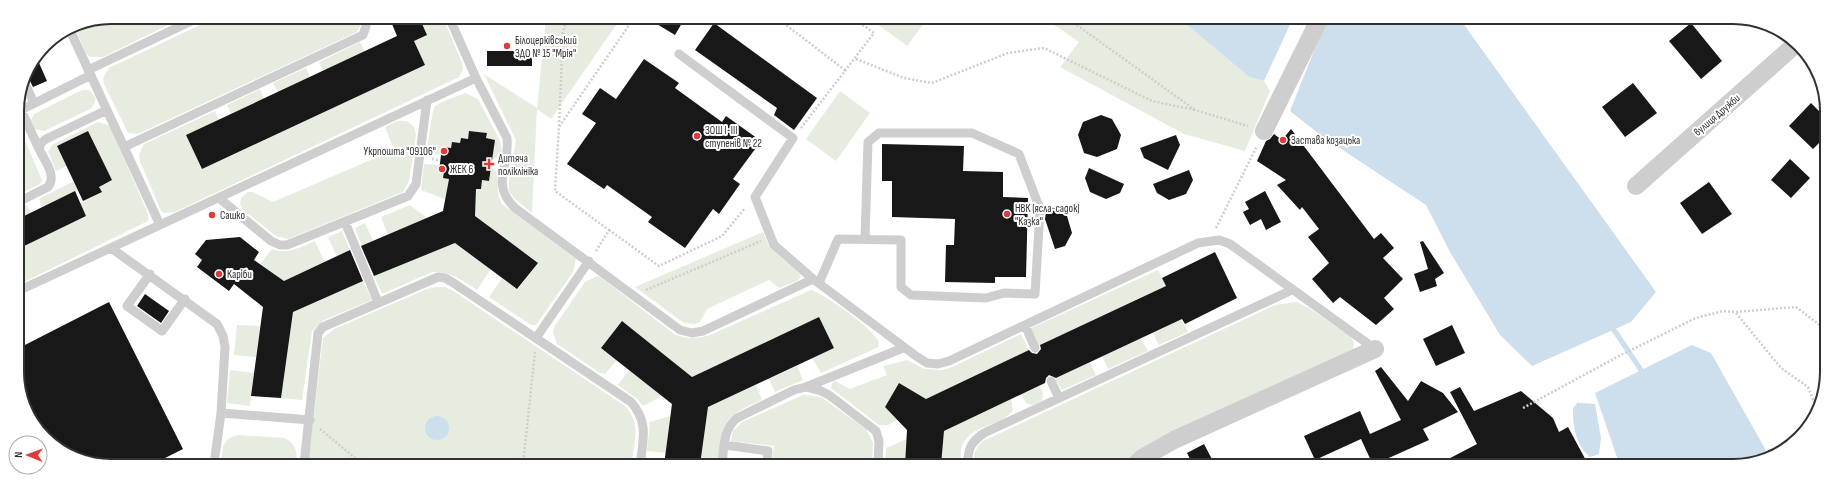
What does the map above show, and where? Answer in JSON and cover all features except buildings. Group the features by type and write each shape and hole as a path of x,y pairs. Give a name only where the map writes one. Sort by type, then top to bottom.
{"street":[{"path":"1264,131 1318,24"},
{"name":"вулиця Дружби","path":"1636,186 1793,47"},
{"path":"1141,459 1174,440 1375,349"}],"lane":[{"path":"24,108 89,72 186,24"},
{"path":"124,147 363,35 366,24"},
{"path":"452,24 476,78 507,138 508,148 502,186 502,192 507,200 515,208 589,261 680,330 692,333 703,331 816,281 838,239 901,240 901,288 911,295 986,298 1004,293 1035,294 1040,209 1019,154 972,133 879,133 868,142 865,239"},
{"path":"72,34 160,225"},
{"path":"679,54 793,138 755,197 774,245 816,281 903,348 927,363 938,364 950,361 1198,243 1219,240 1230,244 1375,349"},
{"path":"24,288 476,78"},
{"path":"27,88 34,103"},
{"path":"219,198 271,241 280,245 287,245 408,196 413,192 416,184 427,100"},
{"path":"39,150 41,143 46,139 107,110"},
{"path":"24,117 52,177 51,183 48,187 24,199"},
{"path":"345,222 378,302"},
{"path":"111,248 150,274 218,324 223,336 225,347 221,413 215,459"},
{"path":"536,338 589,261"},
{"path":"150,274 127,306 162,331 185,299"},
{"path":"305,459 318,333 323,327 430,279 445,278 631,402 638,409 644,428 641,459"},
{"path":"968,459 969,447 975,439 984,433 1292,290"},
{"path":"1025,325 1035,348"},
{"path":"723,459 726,432 730,423 736,418 794,390 806,387 903,348"},
{"path":"1051,381 1059,398"},
{"path":"806,387 829,395 876,431 879,441 878,459"},
{"path":"221,413 310,420"},
{"path":"725,445 768,451 767,459"}],"path":[{"path":"566,24 563,32 555,191 659,266 722,236 755,197"},
{"path":"559,127 630,24"},
{"path":"785,24 846,71"},
{"path":"793,138 856,59 874,33 861,24"},
{"path":"1075,24 1195,110"},
{"path":"856,59 904,78 932,83 1008,53 1044,48 1152,102 1195,110 1264,131 1209,241"},
{"path":"589,261 609,230"},
{"path":"634,295 771,236"},
{"path":"1523,408 1619,356 1696,318 1723,311 1735,312 1796,307 1820,325"},
{"path":"1735,312 1781,368 1808,388 1814,402"},
{"path":"524,459 536,338"},
{"path":"310,420 356,459"}],"shaded area":[{"path":"105,24 170,24 103,57 91,57 86,54 77,32 83,29"},
{"path":"202,24 360,24 357,32 138,134 128,133 104,84 103,78 109,68"},
{"path":"418,24 446,24 462,63 463,69 459,77 175,212 165,213 161,211 140,161 139,154 144,144 215,111 219,120 186,135 202,169 425,65 414,41"},
{"path":"545,24 617,24 551,119 537,109 532,213 514,198 509,191 509,181 516,140 484,74 537,108"},
{"path":"877,24 924,24 907,46"},
{"path":"1053,24 1186,24 1249,77 1264,81 1270,91 1245,151 1184,134 1060,67 1079,42"},
{"path":"360,42 365,52 323,71 319,62"},
{"path":"306,68 310,77 278,92 273,83"},
{"path":"260,89 264,99 231,114 227,105"},
{"path":"82,90 89,90 96,98 92,108 44,131 34,129 31,126 31,120 34,114"},
{"path":"840,91 870,113 836,161 806,139"},
{"path":"465,93 478,99 499,139 501,152 492,160 495,140 486,138 487,133 469,131 468,139 461,138 460,143 452,142 451,148 442,147 441,155 426,153 435,106"},
{"path":"397,121 408,122 414,128 416,135 409,181 403,192 288,239 276,236 242,209 240,204 241,198 248,192 253,192 273,202 394,150 385,127"},
{"path":"98,122 108,125 111,128 148,214 148,221 24,282 24,246 86,216 80,203 101,192 99,187 112,180 88,131 57,146 67,166 56,171 48,152 52,145"},
{"path":"24,138 42,180 40,184 24,192"},
{"path":"424,164 440,165 439,171 444,172 449,179 445,199 421,190"},
{"path":"491,168 496,172 498,178 498,194 502,204 576,259 573,272 536,325 531,325 489,297 502,278 518,289 538,263 475,216 476,189 482,180 489,181"},
{"path":"74,181 79,190 42,207 39,199"},
{"path":"27,205 31,213 24,216 24,207"},
{"path":"410,205 427,218 388,235 381,217"},
{"path":"365,223 373,241 362,246 355,228"},
{"path":"342,231 350,250 337,257 328,237"},
{"path":"763,232 770,248 799,273 801,277 797,281 779,288 769,280 707,309 700,322 696,324 684,323 635,287"},
{"path":"315,241 325,263 284,281 260,264 272,249 278,251 289,251"},
{"path":"455,243 491,269 477,290 461,280 445,273 432,272 382,294 374,276"},
{"path":"1158,270 1166,286 1039,346 1031,328"},
{"path":"597,276 602,278 674,334 692,338 710,335 811,290 827,298 859,321 875,336 879,342 878,347 821,373 812,358 834,348 819,317 692,377 622,321 601,348 617,360 605,374 600,373 557,344 553,333 554,327 585,282"},
{"path":"363,281 372,300 324,320 312,331 302,400 281,398 293,312"},
{"path":"445,287 452,290 625,406 634,420 636,434 632,459 309,459 323,338 334,329 427,289"},
{"path":"1296,302 1309,308 1351,337 1354,343 1352,353 1141,459 974,459 975,452 983,441 1275,305"},
{"path":"1181,319 1188,332 1159,345 1153,333"},
{"path":"237,325 260,326 256,357 234,355"},
{"path":"1021,334 1029,351 926,399 899,383 885,407 898,420 888,425 879,425 831,388 832,383 835,381 850,389 887,375 883,366 907,360 924,369 942,370 950,368"},
{"path":"1141,338 1148,351 1108,369 1102,356"},
{"path":"1090,362 1096,375 1062,390 1055,379"},
{"path":"797,366 803,380 775,392 769,379"},
{"path":"230,370 254,373 250,406 227,403"},
{"path":"629,370 662,396 643,406 637,399 618,385"},
{"path":"756,385 762,400 738,412 726,423 723,430 719,459 701,459 708,407"},
{"path":"1040,386 1043,393 1042,401 1032,405 1026,403 1021,394"},
{"path":"803,395 821,397 866,429 873,443 872,459 773,459 774,446 731,441 733,431 742,422"},
{"path":"1011,399 1013,410 1008,416 972,433 966,439 961,448 960,459 942,459 944,431"},
{"path":"670,416 666,453 647,451 650,422"},
{"path":"238,435 285,438 294,446 296,459 222,459 224,445 233,437"},
{"path":"907,439 905,459 885,459 886,448"}],"water":[{"path":"1186,24 1290,24 1264,81 1249,77"},
{"path":"1327,24 1464,24 1656,292 1631,322 1532,366 1500,335 1450,252 1426,205 1323,137 1290,111 1316,46"},
{"path":"1692,345 1711,353 1767,452 1756,456 1739,459 1618,459 1595,393"},
{"path":"1579,401 1578,403 1595,404 1601,438 1599,454 1590,457 1578,441 1574,428 1573,408"},
{"path":"437,416 446,419 449,428 446,437 437,440 428,437 425,428 428,419"}],"waterway":[{"path":"1610,324 1645,376"}],"place":[{"name":"Білоцерківський ЗДО № 15 \"Мрія\"","path":"507,46"},
{"name":"ЗОШ І-ІІІ ступенів № 22","path":"697,136"},
{"name":"Застава козацька","path":"1283,140"},
{"name":"Укрпошта \"09106\"","path":"444,151"},
{"name":"Дитяча поліклініка","path":"489,164"},
{"name":"ЖЕК 6","path":"442,169"},
{"name":"НВК (ясла-садок) \"Казка\"","path":"1007,214"},
{"name":"Сашко","path":"212,215"},
{"name":"Каріби","path":"219,274"}]}
